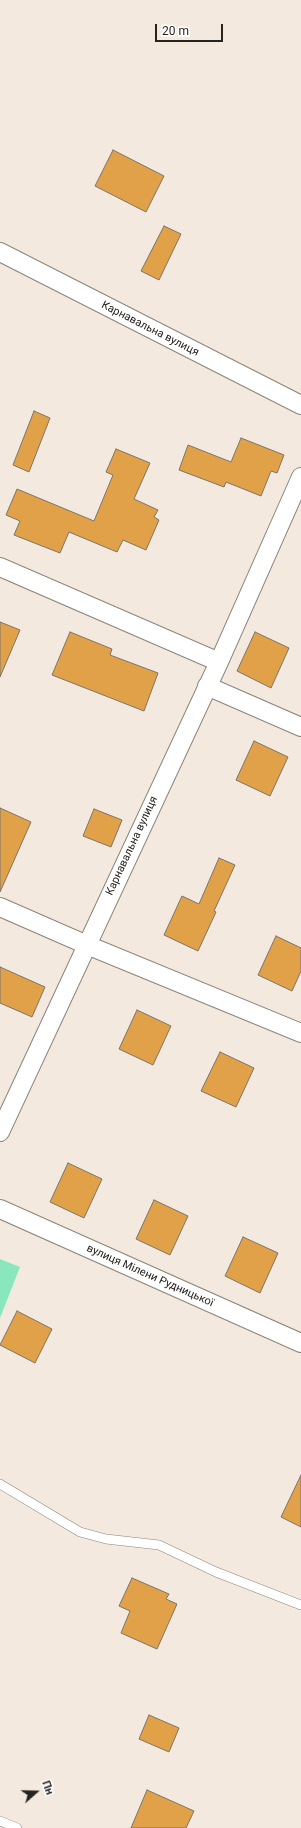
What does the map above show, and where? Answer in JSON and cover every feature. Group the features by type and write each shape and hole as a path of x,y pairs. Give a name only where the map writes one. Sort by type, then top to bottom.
{"street":[{"name":"Карнавальна вулиця","path":"0,252 301,405"},
{"name":"Карнавальна вулиця","path":"0,1132 219,662 301,477"},
{"path":"0,567 219,662"},
{"path":"207,686 301,727"},
{"path":"0,907 87,945 301,1033"},
{"name":"вулиця Мілени Рудницької","path":"0,1209 301,1343"}],"lane":[{"path":"0,1484 80,1532 106,1539 159,1545 216,1572 301,1605"},
{"path":"0,1821 17,1828"}],"green space":[{"path":"0,1259 20,1267 0,1318"}],"building":[{"path":"113,150 164,176 146,212 95,186"},
{"path":"164,226 181,234 159,280 141,271"},
{"path":"34,411 50,418 29,472 13,465"},
{"path":"241,438 284,455 277,473 271,471 261,496 226,482 224,487 179,470 188,445 231,462"},
{"path":"116,449 150,463 134,499 158,510 154,517 159,520 146,550 123,540 117,552 69,532 60,553 14,535 20,521 6,515 17,489 94,521 113,475 106,472"},
{"path":"0,622 20,630 0,677"},
{"path":"70,632 112,649 110,655 158,673 144,711 52,675"},
{"path":"255,632 289,648 271,688 237,671"},
{"path":"254,741 288,757 270,796 236,780"},
{"path":"0,808 31,822 0,892"},
{"path":"94,809 122,820 111,847 83,836"},
{"path":"219,858 235,865 198,951 164,935 182,896 199,904"},
{"path":"276,936 301,948 301,971 292,991 258,975"},
{"path":"0,967 45,987 32,1017 0,1003"},
{"path":"137,1010 171,1026 153,1065 119,1049"},
{"path":"220,1052 254,1068 236,1107 201,1091"},
{"path":"68,1163 102,1179 84,1218 50,1202"},
{"path":"154,1200 188,1216 170,1255 136,1239"},
{"path":"243,1237 278,1253 260,1293 225,1276"},
{"path":"17,1311 52,1329 35,1363 0,1345"},
{"path":"301,1475 301,1527 281,1517"},
{"path":"132,1578 169,1594 166,1599 177,1604 157,1649 121,1633 130,1611 119,1606"},
{"path":"149,1715 179,1728 169,1752 139,1739"},
{"path":"147,1790 194,1811 186,1828 131,1828"}]}
